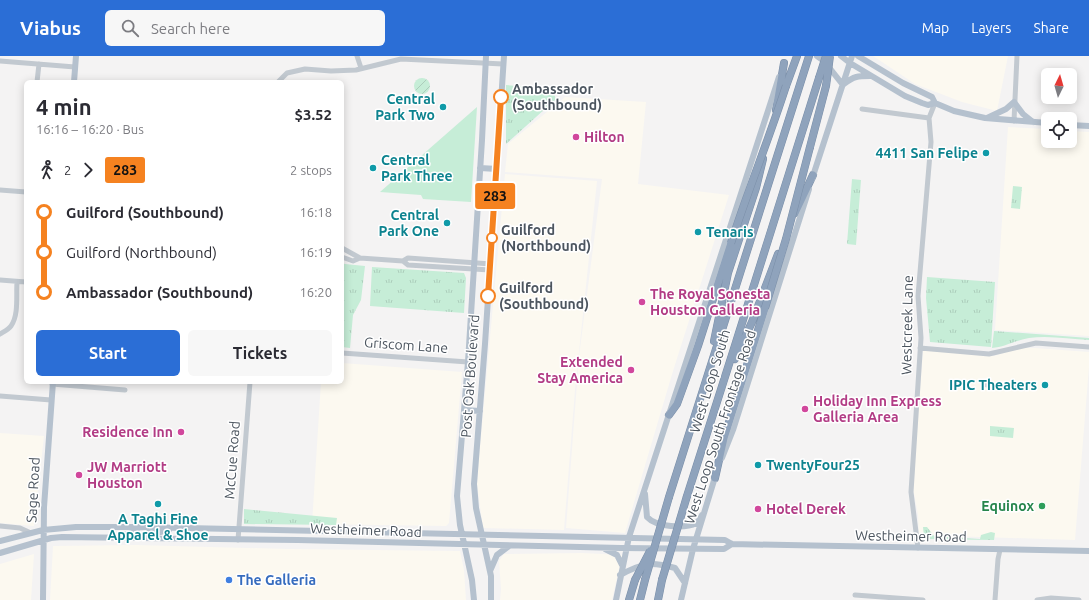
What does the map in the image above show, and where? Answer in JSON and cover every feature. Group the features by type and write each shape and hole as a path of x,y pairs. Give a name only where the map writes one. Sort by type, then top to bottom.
{"highway":[{"path":"669,415 677,404 698,346 749,188 797,56"},
{"name":"West Loop South","path":"640,600 656,538 809,56"},
{"name":"West Loop South","path":"658,600 662,580 687,496 726,377 739,331 826,56"},
{"path":"715,478 724,438 786,240 826,86 830,56"},
{"path":"706,380 728,273 756,188 777,106 785,59"},
{"path":"726,377 752,322 793,216 813,175"},
{"path":"629,600 635,580 656,538"}],"main road":[{"path":"74,80 76,56"},
{"name":"Post Oak Boulevard","path":"474,600 472,580 462,534 457,496 468,362 486,56"},
{"name":"Post Oak Boulevard","path":"491,600 492,585 490,571 476,508 474,484 491,267 504,56"},
{"path":"817,56 824,61 843,85 852,77 871,76"},
{"path":"841,56 905,96 928,105 935,103 954,111 985,118 1041,123"},
{"name":"West Loop South Frontage Road","path":"681,600 696,539 715,478 733,430 852,56"},
{"path":"858,56 903,83 932,97 935,103"},
{"path":"616,600 629,537 785,59"},
{"path":"985,118 999,113 1014,102 1023,114 1033,122"},
{"path":"1077,125 1089,126"},
{"path":"480,168 496,169"},
{"name":"Sage Road","path":"42,600 43,530 52,384"},
{"path":"464,410 480,411"},
{"path":"645,490 647,517 654,523 673,526 690,525 699,520 704,513"},
{"name":"Westheimer Road","path":"0,541 43,530 76,527 138,527 629,537 725,540 732,544 1089,551"},
{"path":"117,537 136,532 138,527"},
{"path":"143,537 148,533 156,533 174,528"},
{"path":"298,540 303,537 328,532"},
{"path":"366,542 393,538 394,533"},
{"name":"Westheimer Road","path":"0,553 62,537 143,537 694,549 724,549 732,544"},
{"path":"490,571 497,555 510,546"},
{"path":"604,548 619,557 622,567"},
{"path":"620,575 635,567 647,564 661,564 675,568 685,583"}],"street":[{"path":"357,56 361,68"},
{"path":"1014,121 1017,56"},
{"path":"280,80 287,73 305,69 331,70 361,68 401,59 503,64"},
{"path":"0,61 75,67"},
{"path":"37,80 39,64"},
{"name":"Westcreek Lane","path":"918,548 911,492 921,328 918,296 931,142 929,118 935,103"},
{"path":"862,109 929,118"},
{"path":"0,190 24,192"},
{"path":"344,249 360,258 403,261 408,258 474,262 491,267"},
{"path":"344,258 355,262 360,258"},
{"path":"403,261 408,265 473,270 491,267"},
{"path":"0,280 24,282"},
{"path":"0,334 10,327 14,320 16,311 17,282"},
{"path":"920,348 989,354 1036,343 1089,347"},
{"name":"Griscom Lane","path":"344,352 468,362"},
{"path":"62,384 125,390"},
{"name":"McCue Road","path":"238,540 250,384"},
{"path":"987,385 1024,388"},
{"path":"0,396 51,400"},
{"path":"0,526 20,528 32,533"},
{"path":"995,600 1000,550"},
{"path":"855,595 923,600"},
{"path":"1037,600 1051,598 1079,600"}],"shaded area":[{"path":"873,56 1008,56 997,111 962,102 915,84"},
{"path":"565,97 646,102 638,184 729,195 673,371 625,533 566,528 579,356 602,179 505,172 508,144"},
{"path":"1008,127 1041,129 1041,148 1077,148 1077,131 1089,132 1089,336 995,330"},
{"path":"505,174 597,181 575,390 564,530 483,528 477,484"},
{"path":"1019,348 1089,352 1075,540 919,535 918,515 913,488 923,350 994,356"},
{"path":"344,363 462,372 449,523 446,526 312,524 321,384 344,384"},
{"path":"0,433 44,436 34,526 0,523"},
{"path":"136,545 460,551 464,570 466,600 50,600 53,546"},
{"path":"582,553 622,555 612,600 500,600 501,589 499,561 504,554"},
{"path":"34,554 31,600 0,600 0,564"}],"green space":[{"path":"422,78 428,80 430,86 428,92 422,94 416,92 414,86 416,80"},
{"path":"506,85 552,89 556,99 506,144"},
{"path":"477,107 471,202 423,199 421,195 380,192"},
{"path":"852,179 861,180 856,245 847,244"},
{"path":"1013,186 1022,187 1020,209 1011,208"},
{"path":"344,264 365,266 361,300 353,315 350,348 344,347"},
{"path":"372,267 464,273 466,278 464,313 370,306"},
{"path":"927,277 995,282 991,347 930,342 926,298"},
{"path":"994,331 1089,338 1089,340 1036,337 992,348"},
{"path":"990,426 1014,428 1013,438 990,436"},
{"path":"244,509 337,518 336,525 244,524"},
{"path":"923,527 927,527 934,536 980,539 981,535 991,532 995,533 994,540 925,539"}],"bus line":[{"name":"283","path":"488,296 501,97"}],"place":[{"name":"Ambassador (Southbound)","path":"501,97"},
{"name":"Central Park Two","path":"443,107"},
{"name":"Hilton","path":"576,137"},
{"name":"4411 San Felipe","path":"986,153"},
{"name":"Central Park Three","path":"373,168"},
{"name":"Central Park One","path":"447,223"},
{"name":"Tenaris","path":"698,232"},
{"name":"Guilford (Northbound)","path":"492,238"},
{"name":"Guilford (Southbound)","path":"488,296"},
{"name":"The Royal Sonesta Houston Galleria","path":"642,302"},
{"name":"Extended Stay America","path":"631,370"},
{"name":"IPIC Theaters","path":"1045,385"},
{"name":"Holiday Inn Express Galleria Area","path":"805,409"},
{"name":"Residence Inn","path":"181,432"},
{"name":"TwentyFour25","path":"758,465"},
{"name":"JW Marriott Houston","path":"79,475"},
{"name":"A Taghi Fine Apparel & Shoe","path":"158,504"},
{"name":"Equinox","path":"1042,506"},
{"name":"Hotel Derek","path":"758,509"},
{"name":"The Galleria","path":"229,580"}]}
